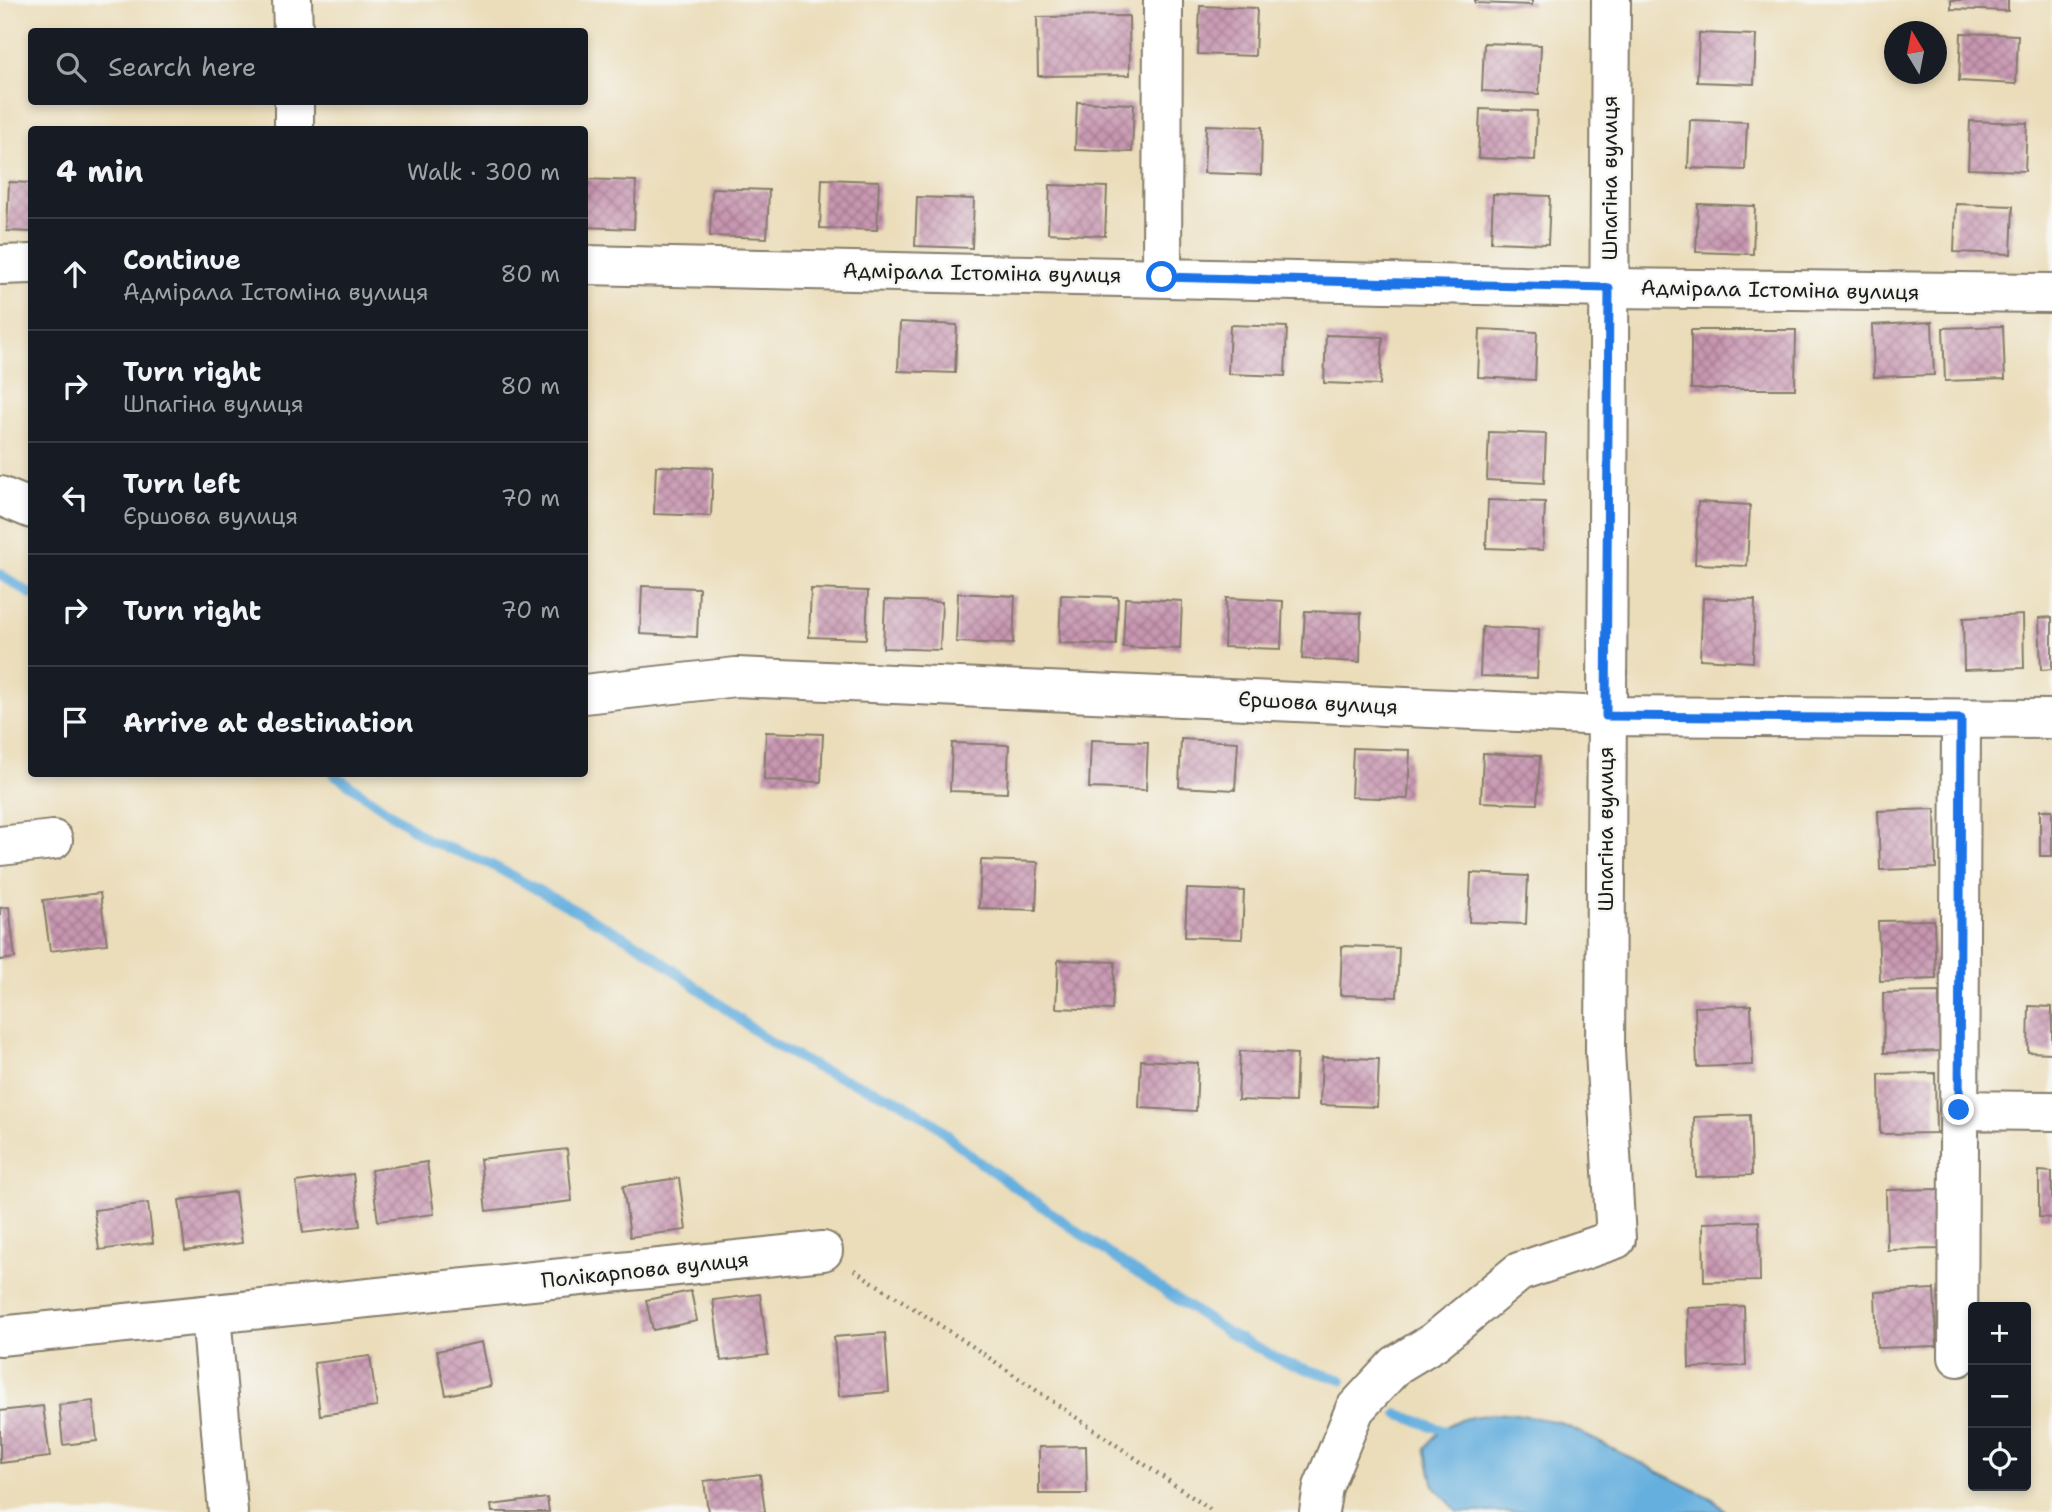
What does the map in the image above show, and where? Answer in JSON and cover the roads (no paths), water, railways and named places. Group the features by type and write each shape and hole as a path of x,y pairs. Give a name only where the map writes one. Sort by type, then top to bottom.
{"street":[{"path":"292,0 293,28"},
{"path":"1162,277 1163,0"},
{"name":"Шпагіна вулиця","path":"1319,1512 1322,1487 1355,1409 1396,1365 1434,1342 1519,1272 1616,1239 1605,1051 1611,0"},
{"path":"294,105 294,126"},
{"path":"0,265 28,264"},
{"name":"Адмірала Істоміна вулиця","path":"588,265 1609,288 2052,293"},
{"path":"0,496 28,507"},
{"name":"Єршова вулиця","path":"588,694 736,677 1606,716 2052,719"},
{"path":"1958,1357 1961,719"},
{"path":"0,846 53,840"},
{"path":"1959,1110 2052,1111"},
{"name":"Полікарпова вулиця","path":"0,1336 823,1251"},
{"path":"211,1314 228,1512"}],"water":[{"path":"1510,1413 1559,1422 1713,1499 1726,1512 1458,1512 1434,1486 1425,1448 1452,1423 1472,1417"}],"waterway":[{"path":"0,574 28,592"},
{"path":"338,777 430,841 490,864 643,947 771,1043 819,1069 900,1101 934,1123 975,1159 1125,1265 1228,1333 1286,1363 1342,1380"},
{"path":"1398,1414 1451,1433"}]}
